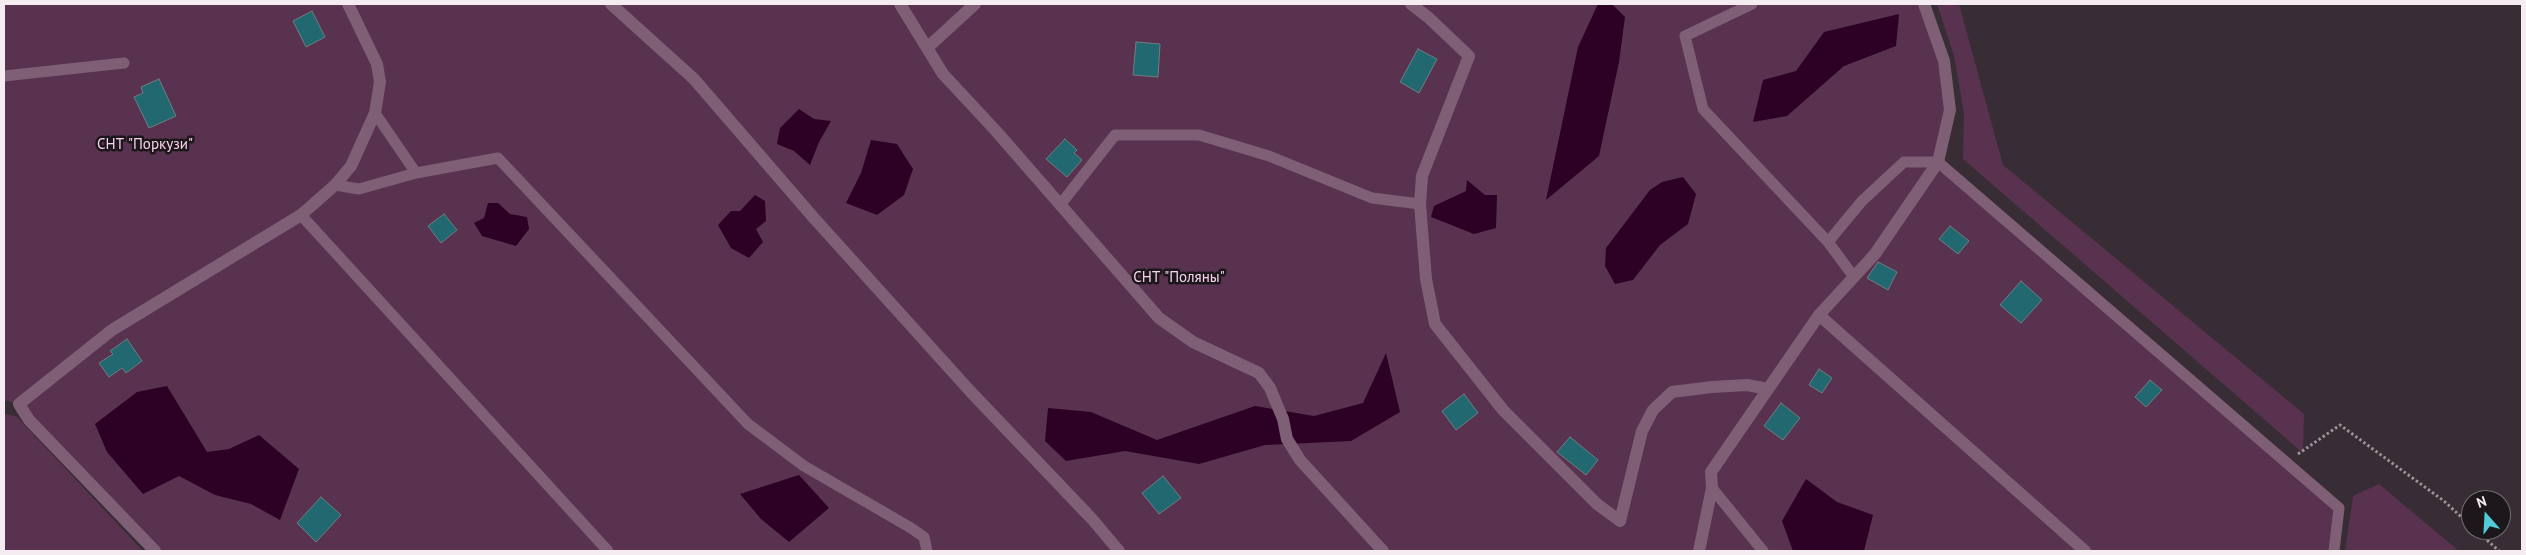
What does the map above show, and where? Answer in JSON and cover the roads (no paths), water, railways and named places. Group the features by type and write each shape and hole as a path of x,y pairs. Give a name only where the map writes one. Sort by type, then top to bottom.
{"street":[{"path":"155,551 29,420 18,404 112,330 301,215 335,185 351,166 375,112 380,82 377,64 348,4"},
{"path":"611,4 694,80 950,369 1092,519 1119,551"},
{"path":"900,4 943,74 1159,318 1193,342 1259,373 1270,388 1283,419 1287,439 1300,460 1382,551"},
{"path":"927,48 975,4"},
{"path":"1411,4 1429,18 1469,56 1422,176 1420,204 1426,279 1435,324 1503,410 1597,504 1620,521 1642,431 1653,410 1672,392 1712,386 1747,385 1768,389"},
{"path":"1699,551 1712,488 1711,472 1819,315 1875,254 1938,162 1950,110 1944,61 1924,4"},
{"path":"1819,315 2085,551"}],"lane":[{"path":"1752,4 1685,36 1703,109 1828,242 1854,277"},
{"path":"4,76 124,63"},
{"path":"375,112 416,173"},
{"path":"1060,205 1115,135 1199,135 1269,156 1372,198 1420,204"},
{"path":"335,185 359,189 416,173 498,158 748,424 804,466 924,537 927,551"},
{"path":"1828,242 1862,201 1904,162 1938,162 2339,508 2334,551"},
{"path":"301,215 608,551"},
{"path":"1712,488 1762,551"}],"park label":[{"name":"СНТ \"Поркузи\"","path":"145,145"},
{"name":"СНТ \"Поляны\"","path":"1179,278"}]}
